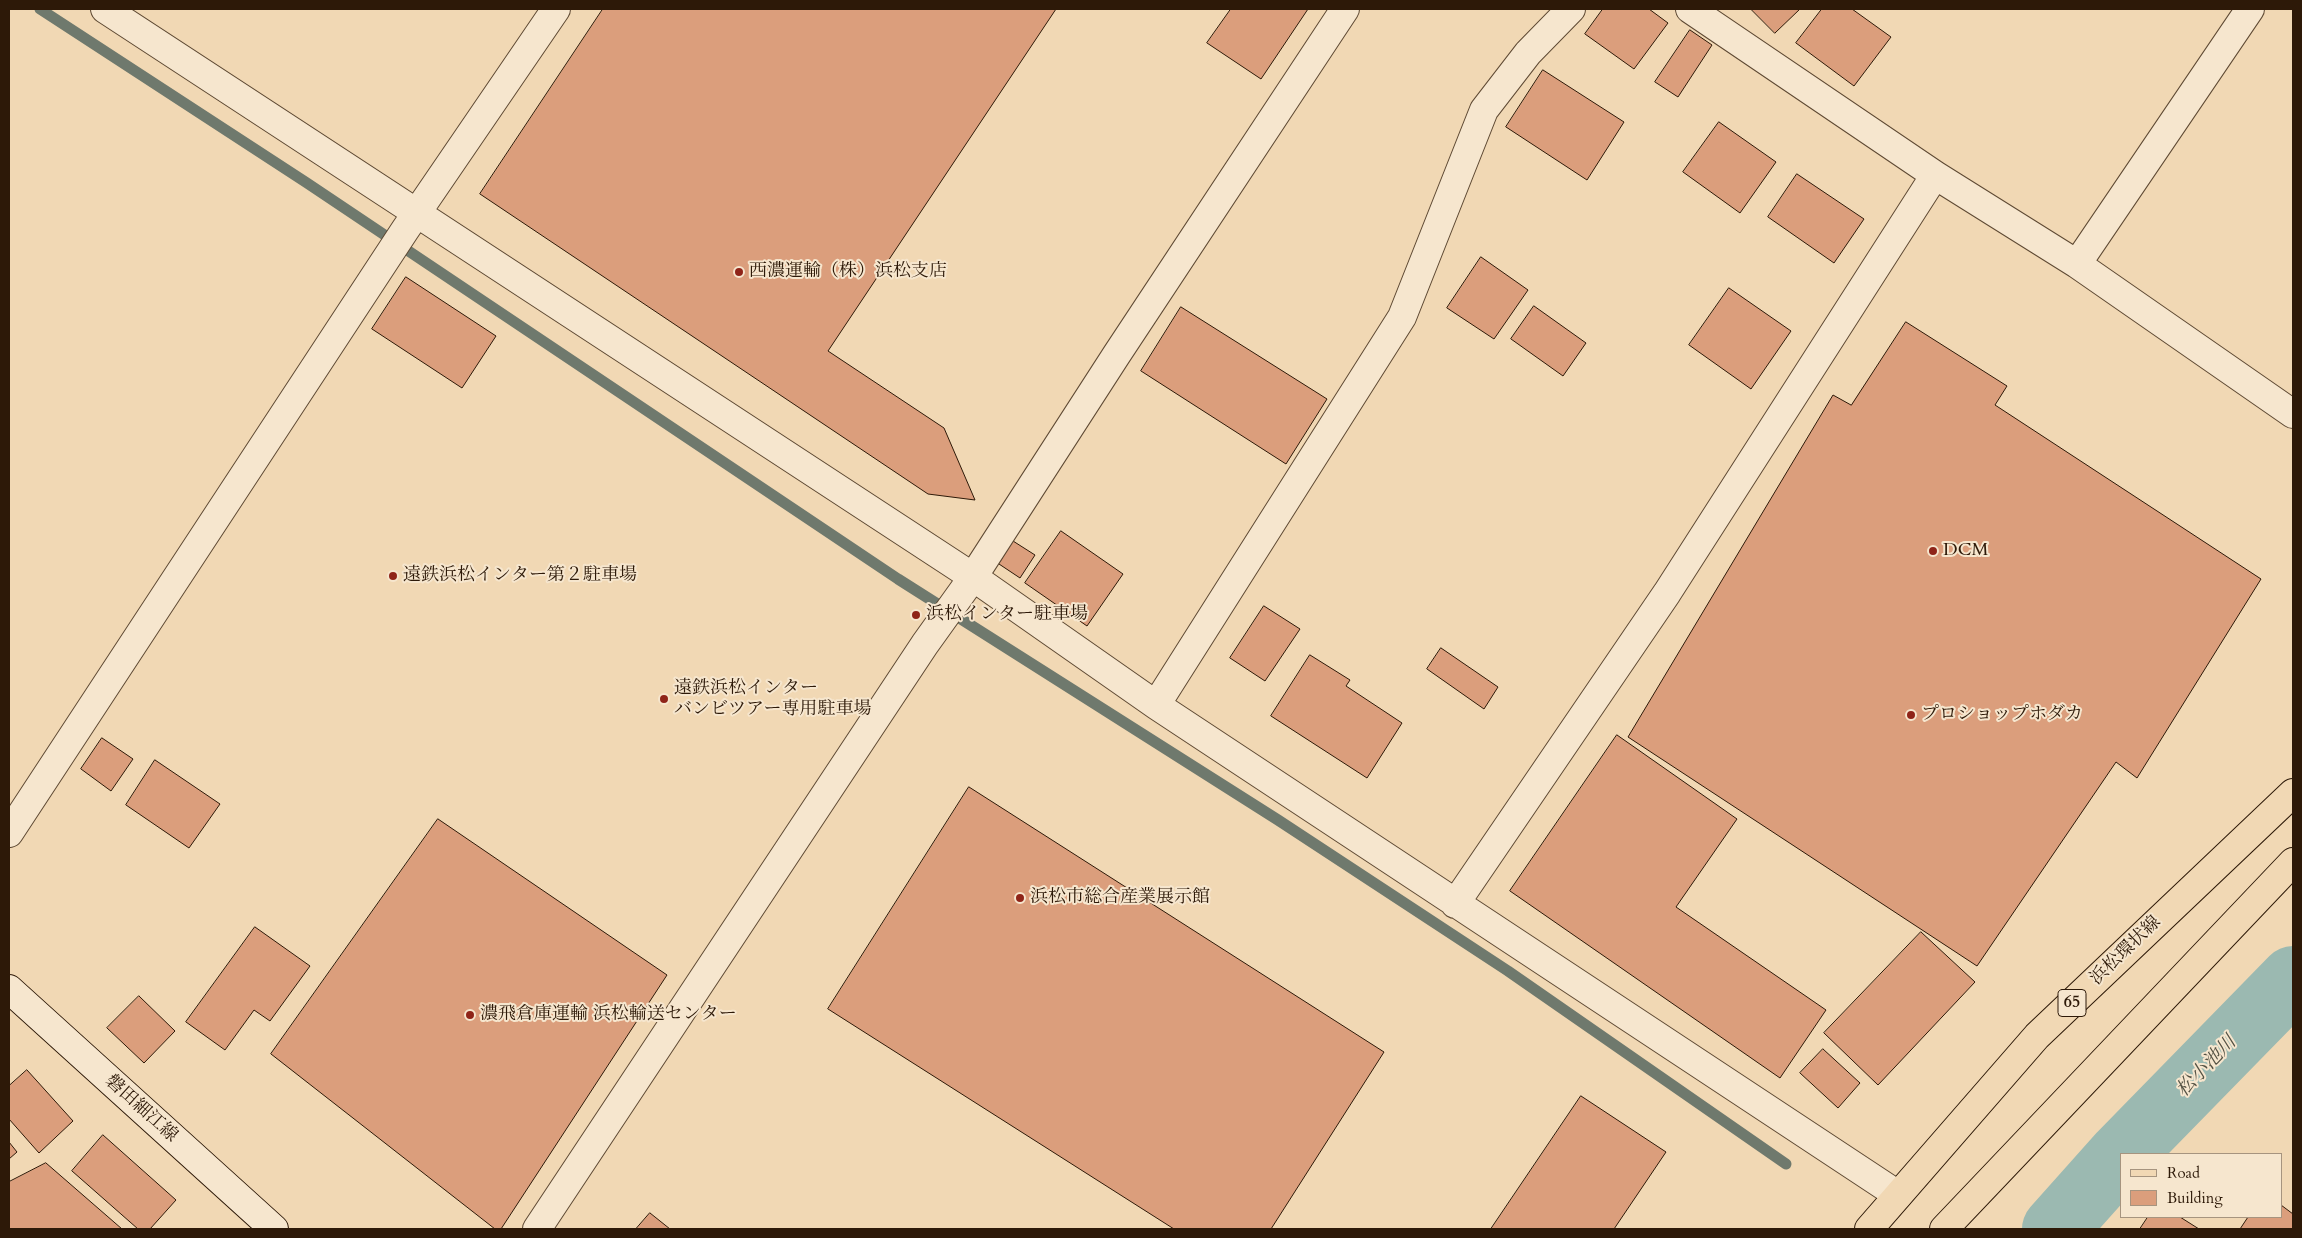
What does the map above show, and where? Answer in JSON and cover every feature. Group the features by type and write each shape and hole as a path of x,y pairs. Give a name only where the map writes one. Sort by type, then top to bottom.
{"main road":[{"name":"浜松環状線","path":"1869,1229 2037,1036 2293,793"},
{"path":"1944,1229 2293,862"}],"street":[{"path":"105,9 412,221 973,578 1156,705 1898,1195"},
{"path":"9,833 412,221 556,9"},
{"path":"537,1229 933,633 973,578 1117,354 1345,9"},
{"path":"1156,705 1402,317 1484,110 1528,53 1571,9"},
{"path":"1690,9 1935,175 2077,264 2293,414"},
{"path":"2077,264 2250,9"},
{"path":"1455,904 1667,593 1935,175"},
{"name":"磐田細江線","path":"9,989 274,1229"}],"building":[{"name":"西濃運輸（株）浜松支店","path":"603,9 1056,9 828,351 944,428 975,500 928,494 480,194"},
{"path":"1231,9 1308,9 1261,79 1207,43"},
{"path":"1603,9 1649,9 1668,23 1634,69 1585,34"},
{"path":"1751,9 1800,9 1775,33"},
{"path":"1822,9 1852,9 1891,37 1854,86 1796,43"},
{"path":"1690,30 1712,45 1678,97 1655,82"},
{"path":"1543,70 1624,122 1587,180 1506,127"},
{"path":"1719,122 1776,162 1740,213 1683,172"},
{"path":"1797,174 1864,219 1834,263 1768,217"},
{"path":"1481,257 1528,290 1494,339 1447,308"},
{"path":"406,277 496,336 462,388 372,329"},
{"path":"1729,288 1791,331 1751,389 1689,345"},
{"path":"1534,306 1586,343 1563,376 1511,339"},
{"path":"1181,307 1327,399 1286,464 1141,371"},
{"path":"1906,322 2007,386 1995,405 2261,579 2137,778 2116,762 1977,966 1628,737 1833,395 1851,405"},
{"path":"1061,531 1123,574 1087,626 1025,583"},
{"path":"1013,541 1035,555 1020,578 999,564"},
{"path":"1264,606 1300,629 1265,681 1230,658"},
{"path":"1441,648 1498,687 1484,709 1427,669"},
{"path":"1310,655 1350,680 1346,686 1402,723 1367,778 1271,716"},
{"path":"1617,735 1737,819 1676,907 1826,1010 1780,1078 1510,891"},
{"path":"102,738 133,759 111,791 81,769"},
{"path":"155,760 220,804 189,848 126,805"},
{"name":"浜松市総合産業展示館","path":"969,787 1384,1052 1271,1229 1174,1229 828,1009"},
{"name":"濃飛倉庫運輸 浜松輸送センター","path":"438,819 667,975 501,1229 495,1229 271,1054"},
{"path":"255,927 310,966 270,1021 254,1010 225,1050 186,1022"},
{"path":"1921,932 1975,982 1878,1085 1824,1033"},
{"path":"139,996 175,1031 144,1063 107,1028"},
{"path":"1823,1049 1860,1083 1838,1108 1800,1073"},
{"path":"27,1070 73,1121 39,1153 9,1119 9,1086"},
{"path":"1581,1096 1666,1152 1614,1229 1491,1229"},
{"path":"103,1135 176,1200 150,1229 138,1229 72,1171"},
{"path":"9,1142 17,1152 9,1159"},
{"path":"46,1163 122,1229 9,1229 9,1182"},
{"path":"2282,1206 2293,1214 2293,1229 2240,1229 2247,1218 2282,1218"},
{"path":"650,1213 670,1229 636,1229"},
{"path":"2147,1218 2182,1218 2199,1229 2140,1229"}],"waterway":[{"path":"40,9 307,183 898,579 1278,820 1508,971 1786,1164"},
{"name":"松小池川","path":"2123,1153 2293,979"},
{"name":"松小池川","path":"2055,1229 2120,1156"}],"place":[{"name":"西濃運輸（株）浜松支店","path":"739,272"},
{"name":"DCM","path":"1933,551"},
{"name":"遠鉄浜松インター第２駐車場","path":"393,576"},
{"name":"浜松インター駐車場","path":"916,615"},
{"name":"遠鉄浜松インター バンビツアー専用駐車場","path":"664,699"},
{"name":"プロショップホダカ","path":"1911,715"},
{"name":"浜松市総合産業展示館","path":"1020,898"},
{"name":"濃飛倉庫運輸 浜松輸送センター","path":"470,1015"}]}
